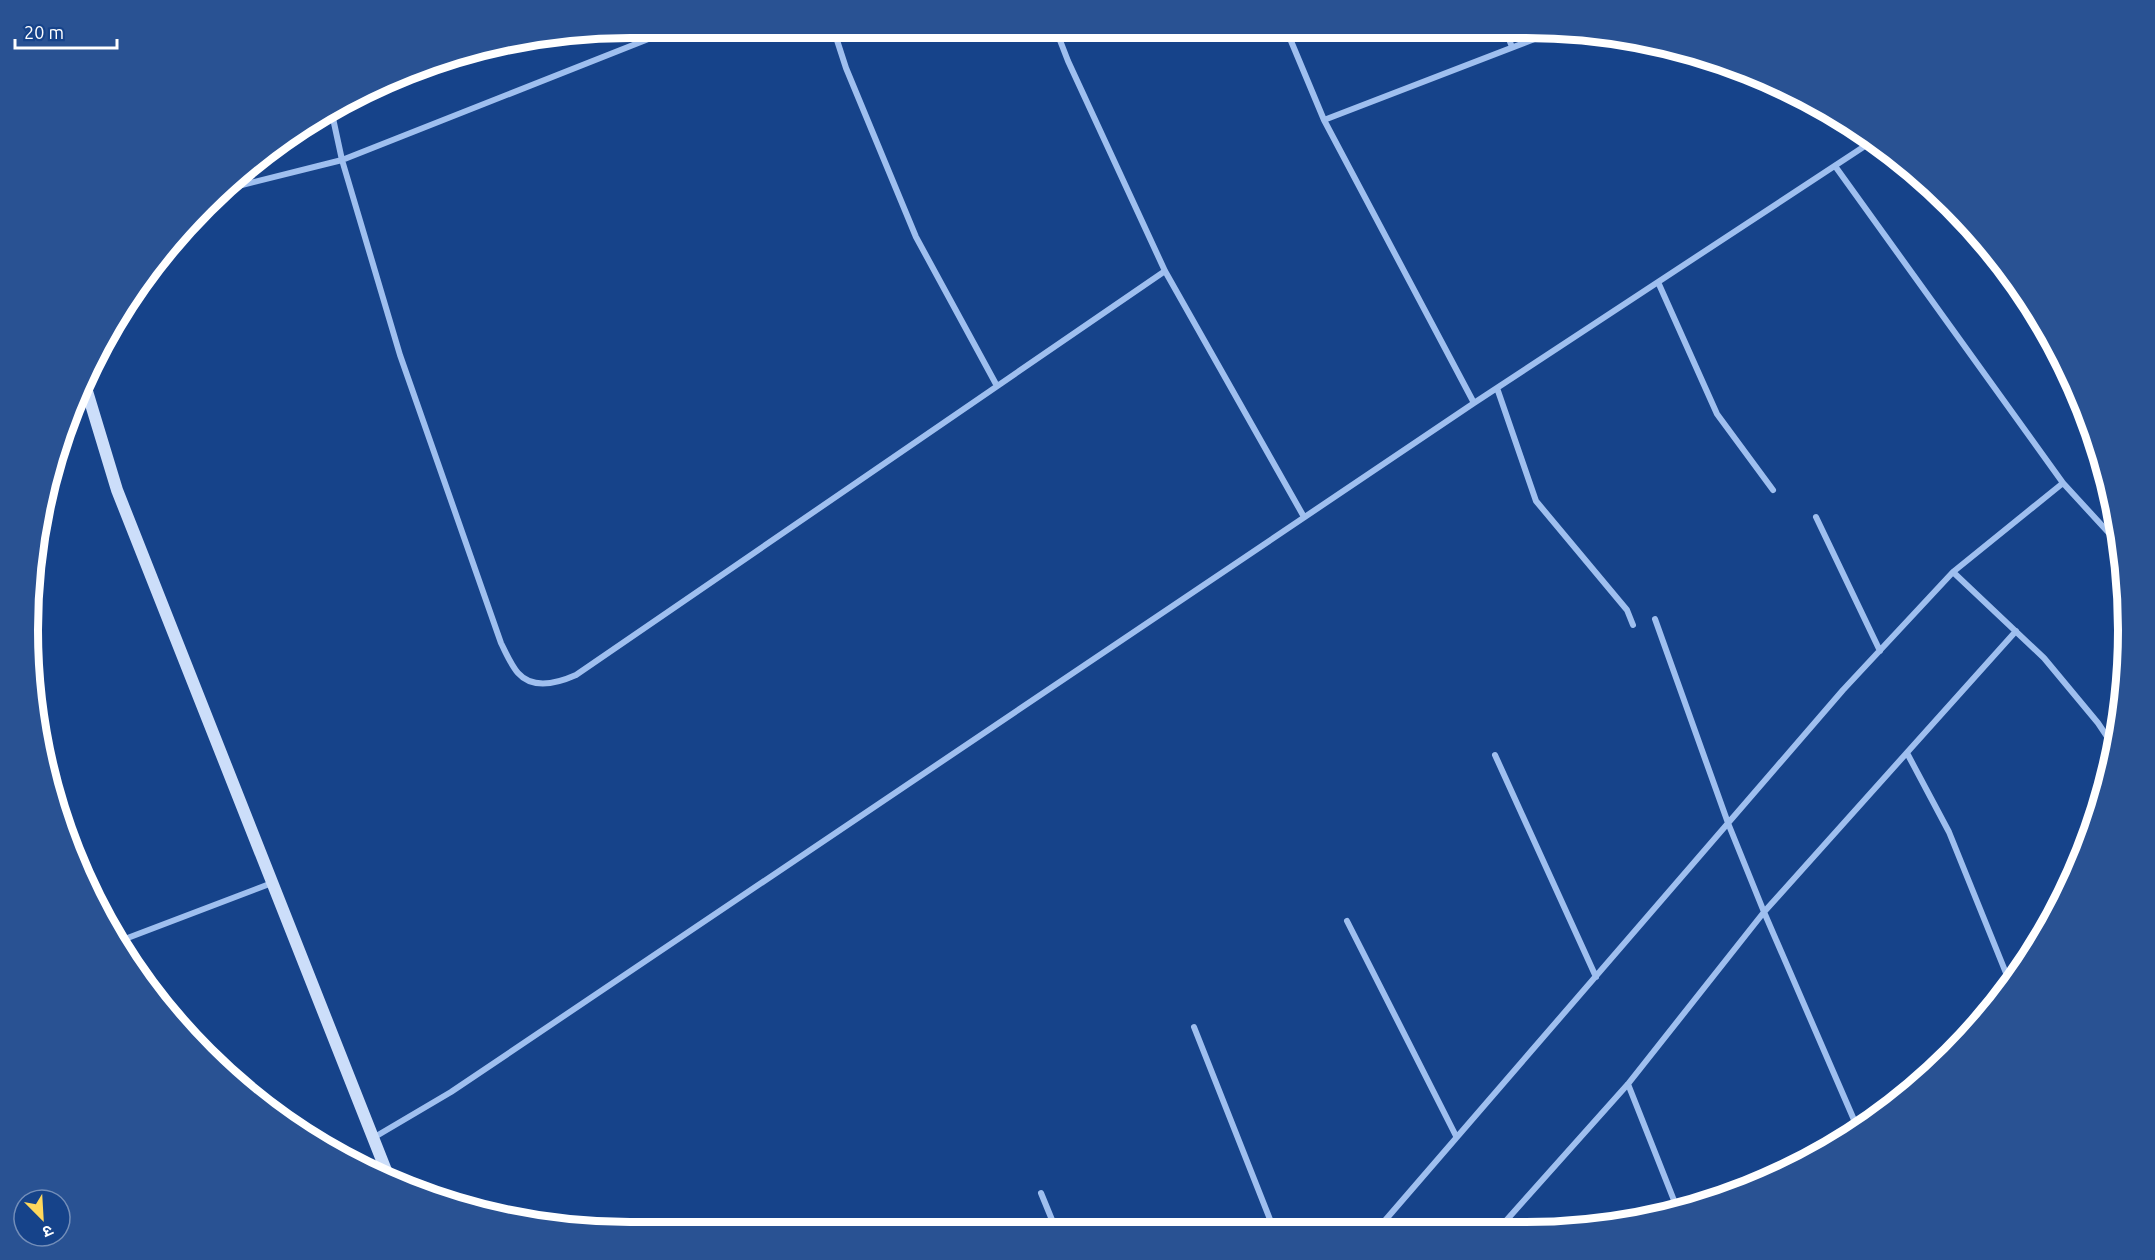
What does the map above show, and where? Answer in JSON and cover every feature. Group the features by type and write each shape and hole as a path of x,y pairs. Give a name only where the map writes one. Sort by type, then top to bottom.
{"street":[{"path":"238,186 342,160 651,38"},
{"path":"836,38 846,68 916,237 997,386"},
{"path":"1059,38 1165,271 1304,518"},
{"path":"1290,38 1324,120 1474,403"},
{"path":"1509,38 1512,47"},
{"path":"1324,120 1535,38"},
{"path":"333,118 342,160 399,355 501,644 518,674 536,683 556,683 576,675 1165,271"},
{"path":"373,1138 451,1092 1497,387 1866,145"},
{"path":"1835,166 2063,483 2109,532"},
{"path":"1658,282 1717,414 1773,490"},
{"path":"1497,387 1536,501 1627,610 1634,624"},
{"path":"87,393 117,490 385,1169"},
{"path":"84,400 89,399"},
{"path":"1383,1222 1728,823 1880,651 1953,572 2063,483"},
{"path":"1816,517 1880,651"},
{"path":"1953,572 2044,658 2107,737"},
{"path":"1655,619 1728,823 1855,1122"},
{"path":"1505,1222 1628,1084 1764,912 2016,631"},
{"path":"1907,753 1949,832 2007,975"},
{"path":"1495,755 1596,977"},
{"path":"125,939 272,883"},
{"path":"1347,921 1456,1136"},
{"path":"1194,1027 1271,1222"},
{"path":"1628,1084 1675,1203"},
{"path":"1041,1193 1053,1222"}]}
